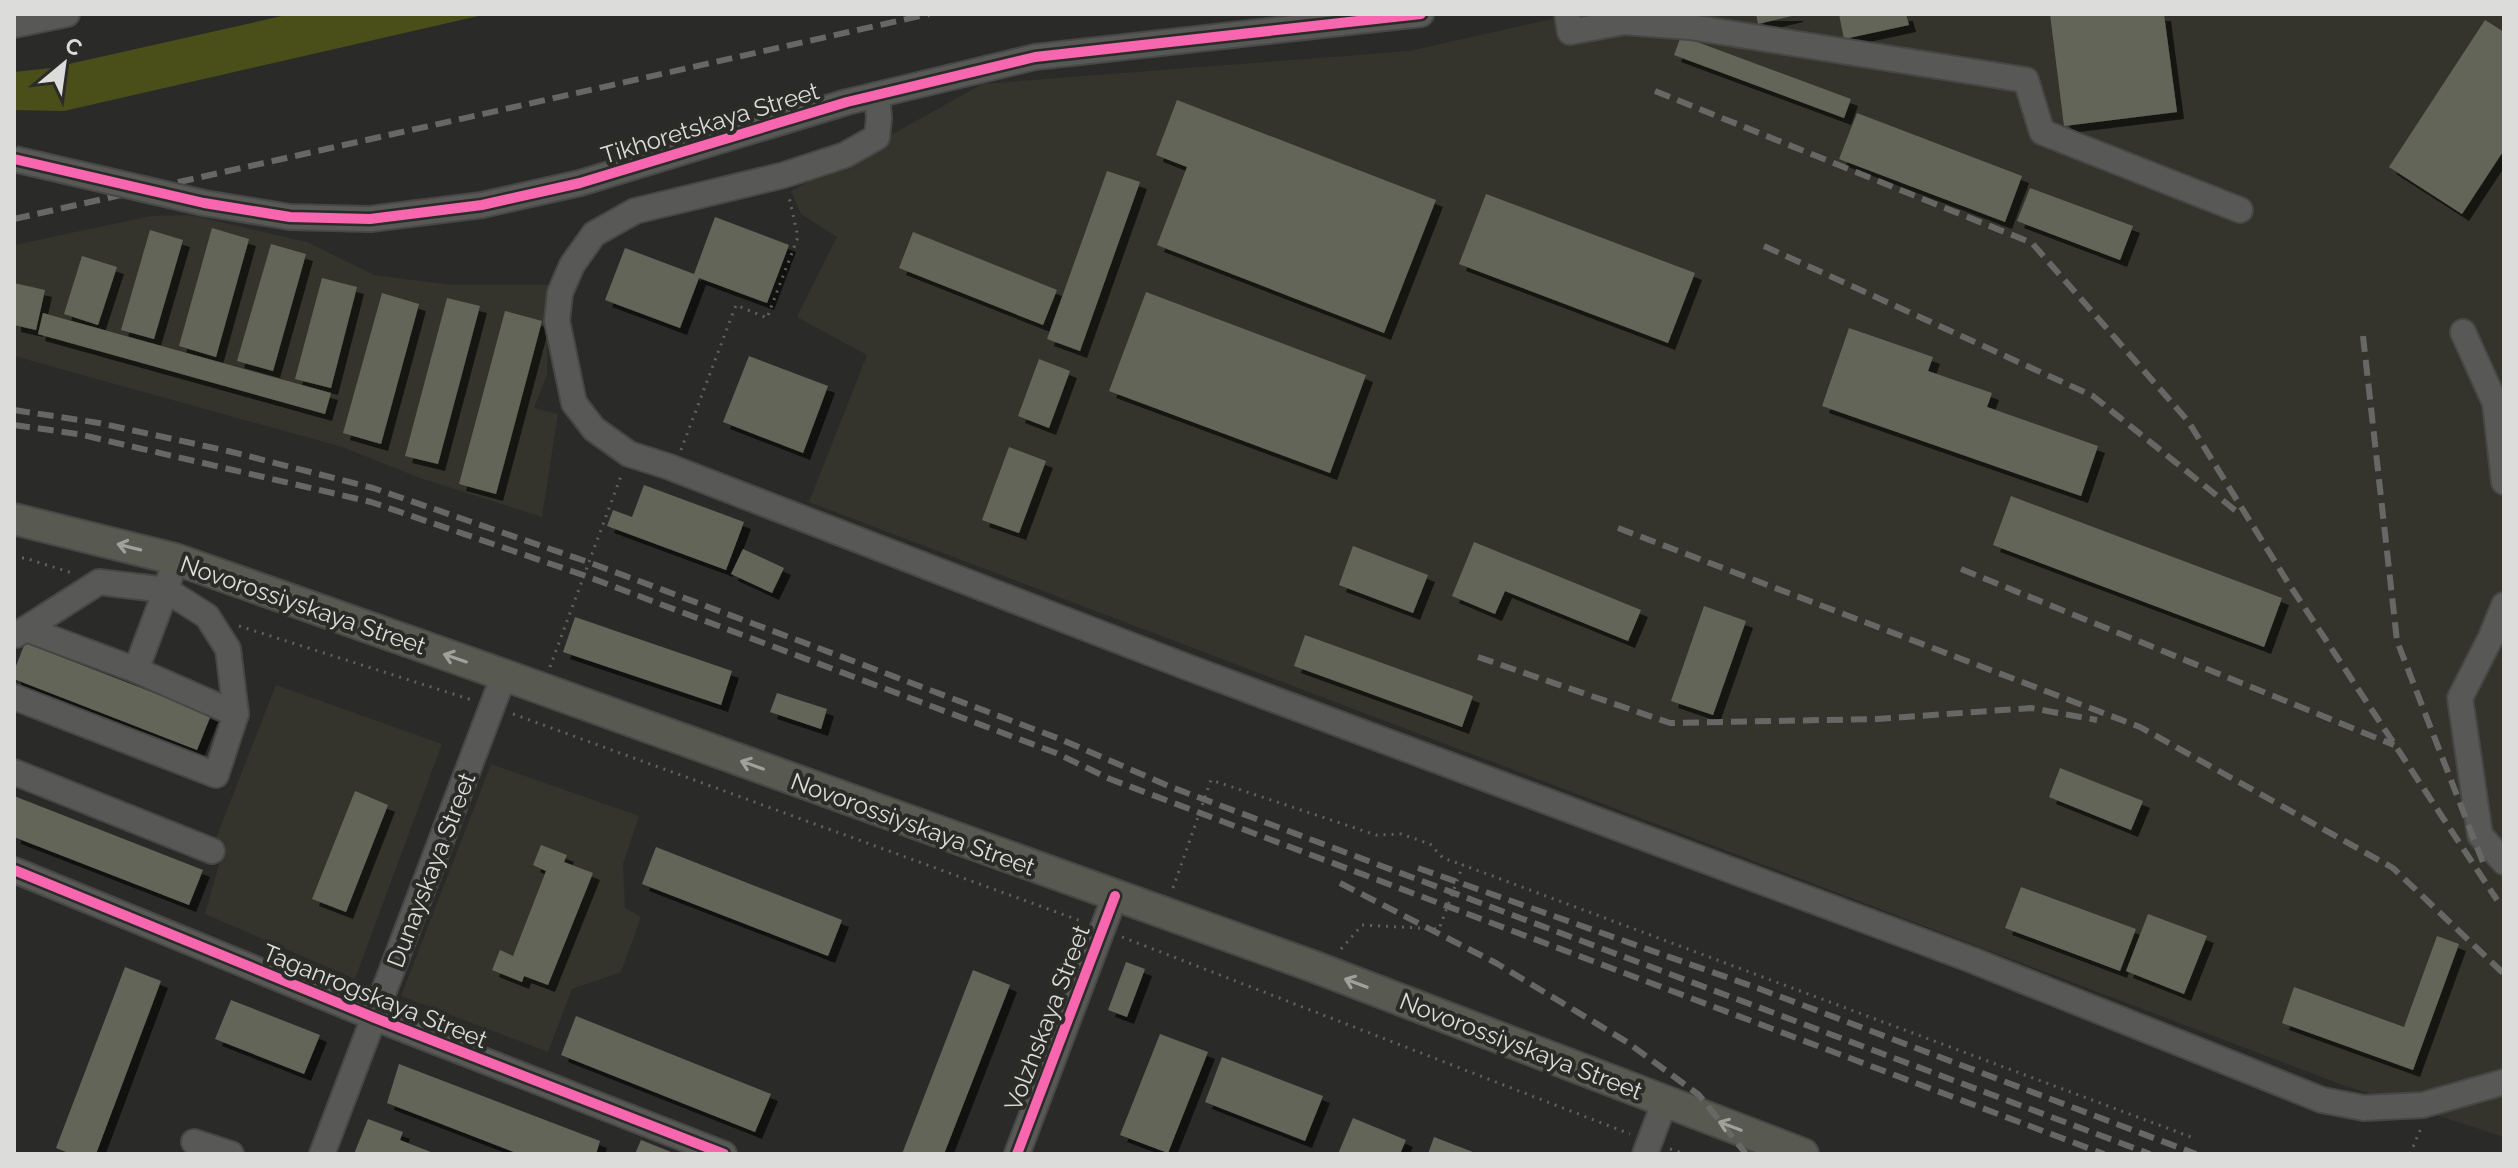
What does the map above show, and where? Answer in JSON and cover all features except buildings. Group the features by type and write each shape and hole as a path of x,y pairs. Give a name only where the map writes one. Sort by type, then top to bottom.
{"main road":[{"name":"Novorossiyskaya Street","path":"14,519 175,559 504,675 1315,967 1803,1154"}],"street":[{"path":"14,25 67,14"},
{"name":"Tikhoretskaya Street","path":"14,159 204,203 290,217 370,219 482,205 580,183 877,95 1035,57 1421,14"},
{"path":"1567,14 1570,32 1624,22 1690,27 2026,80 2042,132 2240,210"},
{"path":"877,95 877,137 845,155 784,175 635,211 594,234 572,265 560,293 557,321 574,403 594,429 629,454 674,468 1187,667 1972,960 2322,1100 2364,1108 2423,1105 2504,1082"},
{"path":"2463,332 2495,403 2504,482"},
{"path":"136,670 175,559"},
{"path":"14,697 216,775 236,714 228,649 207,616 166,590 99,582 20,633"},
{"path":"2504,605 2460,698 2480,835 2504,862"},
{"path":"20,633 136,670 236,714"},
{"name":"Dunayskaya Street","path":"322,1154 504,675"},
{"path":"14,772 212,851"},
{"name":"Taganrogskaya Street","path":"14,870 375,1018 724,1154"},
{"name":"Volzhskaya Street","path":"1017,1154 1115,896"},
{"path":"1648,1148 1665,1101"},
{"path":"194,1142 231,1154"}],"path":[{"path":"674,468 736,305 767,318 798,237 784,175"},
{"path":"541,689 629,454"},
{"path":"14,558 25,558 99,582"},
{"path":"207,616 492,707 1102,929 1648,1148 1685,1154"},
{"path":"1173,888 1211,780 1376,835 1401,834 1430,844 1443,858 2191,1137"},
{"path":"1342,949 1362,925 1439,929 1463,865"}],"shaded area":[{"path":"1574,14 2504,14 2504,1137 2340,1084 809,502 867,355 797,317 837,237 801,214 791,191 982,84 1409,51"},
{"path":"190,215 307,242 374,275 451,285 548,285 547,375 534,408 558,414 542,517 420,478 342,447 14,356 14,245 151,216"},
{"path":"276,685 442,744 355,979 205,914 224,847 214,843"},
{"path":"491,764 639,816 623,864 625,908 641,917 621,972 572,989 548,1052 401,996"}],"green space":[{"path":"291,14 487,14 64,111 14,110 14,72 51,68"}],"railway":[{"path":"14,219 929,14"},
{"path":"1655,91 2032,243 2188,421 2287,581 2497,900"},
{"path":"1764,246 2093,396 2241,515"},
{"path":"2363,336 2397,641 2484,865"},
{"path":"14,410 99,423 228,451 373,488 588,562 1060,739 1171,787 2150,1154"},
{"path":"14,425 78,434 371,502 583,575 1056,753 1110,779 2104,1154"},
{"path":"1618,528 2140,727 2393,868 2504,974"},
{"path":"1961,569 2394,745"},
{"path":"1478,657 1670,723 1877,719 2031,708 2097,720"},
{"path":"1418,868 1760,989 2196,1154"},
{"path":"1340,883 1496,963 1627,1042 1699,1095 1746,1154"}],"cycle path":[{"path":"14,159 204,203 290,217 370,219 482,205 580,183 847,102 1035,57 1421,14"},
{"path":"14,870 375,1018 724,1154"},
{"path":"1017,1154 1115,896"}]}
